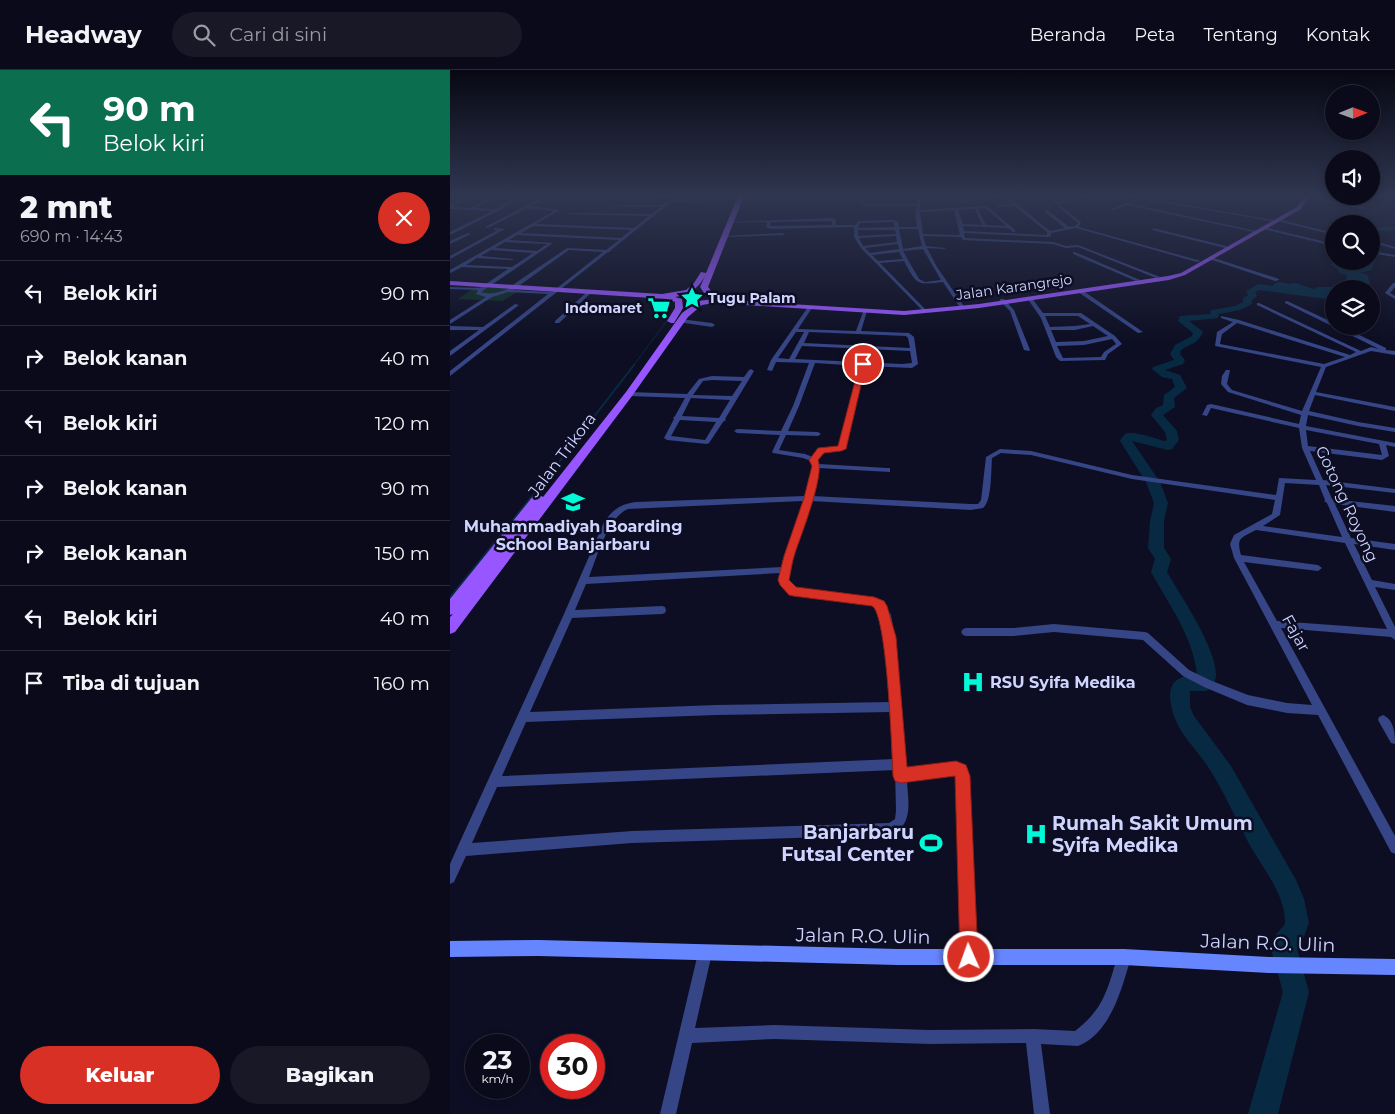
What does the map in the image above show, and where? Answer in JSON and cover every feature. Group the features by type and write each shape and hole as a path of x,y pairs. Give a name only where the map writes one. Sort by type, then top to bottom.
{"main road":[{"name":"Jalan Trikora","path":"450,628 458,605 632,376 675,315 682,297 698,284 715,245"},
{"path":"709,294 704,287 722,245"},
{"name":"Jalan Karangrejo","path":"1229,245 1214,255 1177,272 1158,277 1138,280 1111,285 1080,291 1029,298 1003,301 961,305 923,310 864,310 726,300 700,291 682,297 685,304 714,301 898,314 923,312 1003,301 1111,285 1169,278 1183,274 1233,245"},
{"path":"450,282 513,288 682,297"},
{"path":"557,290 682,297"},
{"name":"Jalan Trikora","path":"458,605 629,394 688,311 707,300 709,294"},
{"name":"Jalan R.O. Ulin","path":"450,949 540,948 705,953 1124,957 1269,965 1395,967"}],"street":[{"path":"450,272 497,245"},
{"path":"490,296 478,293 485,286 550,245"},
{"path":"450,374 617,245"},
{"path":"862,246 874,245"},
{"path":"899,245 905,260 919,282 944,281"},
{"path":"1059,245 1066,247 1081,246 1158,277"},
{"path":"1140,245 1199,261"},
{"path":"1216,245 1225,247"},
{"path":"450,258 472,246 539,252"},
{"path":"862,246 923,310"},
{"path":"922,247 961,305"},
{"path":"868,254 922,247 944,248"},
{"path":"450,322 490,296 513,288 568,249 609,251"},
{"path":"1074,253 1138,280"},
{"path":"1380,254 1395,256"},
{"path":"1214,255 1278,280"},
{"path":"477,257 512,259"},
{"path":"876,262 905,260"},
{"path":"520,264 528,265"},
{"path":"450,265 514,268"},
{"path":"536,266 543,266"},
{"path":"1395,284 1387,293 1395,298"},
{"path":"450,288 485,286"},
{"path":"1080,291 1140,332"},
{"path":"556,322 590,292"},
{"path":"450,316 483,295"},
{"path":"1029,298 1037,306 1041,315 1048,329 1054,344 1062,360 1102,360 1106,353 1119,344 1113,337 1078,313 1041,315"},
{"path":"1003,301 1012,310 1027,350"},
{"path":"1287,302 1325,321"},
{"path":"1259,304 1360,352"},
{"path":"450,354 517,305"},
{"path":"770,370 774,360 810,308"},
{"path":"858,332 865,312"},
{"path":"1223,317 1349,356"},
{"path":"680,321 712,325"},
{"path":"1237,321 1218,332 1217,345 1324,366 1360,352 1374,349 1392,351"},
{"path":"1048,329 1075,328 1095,324"},
{"path":"1300,330 1307,327"},
{"path":"450,328 485,329"},
{"path":"774,360 792,359 913,366 916,362 911,336 908,334 795,330"},
{"path":"792,359 807,331"},
{"path":"1286,337 1293,333"},
{"path":"1356,335 1392,351"},
{"path":"1054,344 1084,344 1113,337"},
{"path":"800,344 914,350"},
{"path":"813,361 775,452 804,456 815,463 887,470"},
{"path":"462,850 632,837 891,829 900,822 902,811 900,770 890,637 886,614 880,604 793,592 785,585 785,570 808,498 815,463 822,450 841,449 863,364"},
{"name":"Gotong Royong","path":"1324,366 1305,413 1302,427 1305,448 1328,501 1394,634"},
{"path":"746,379 704,379 689,396 676,418 667,436 668,440 707,442 723,420 752,371"},
{"path":"1228,371 1224,376 1224,384 1230,391 1305,413 1395,430"},
{"path":"1313,393 1395,409"},
{"path":"629,394 735,398"},
{"path":"1205,415 1209,406 1211,406 1302,427 1395,445"},
{"path":"676,418 723,420"},
{"path":"737,431 818,434"},
{"path":"1305,448 1382,458 1386,456 1382,443"},
{"path":"450,878 569,614 608,522 615,512 623,507 808,498 921,506 976,507 984,501 989,457 993,453 1000,451 1031,453 1146,480 1278,498"},
{"path":"1318,568 1238,558 1234,540 1276,515 1282,480 1320,482 1395,491"},
{"path":"1328,501 1395,509"},
{"path":"1254,527 1395,547"},
{"name":"Fajar","path":"1238,558 1395,848"},
{"path":"583,581 785,570"},
{"path":"1368,583 1395,586"},
{"path":"569,614 662,610"},
{"path":"1273,624 1394,634"},
{"path":"966,632 1014,632 1054,628 1145,636 1186,673 1208,684 1247,700 1287,708 1322,711"},
{"path":"522,717 716,710 894,707"},
{"path":"1383,720 1395,739"},
{"path":"493,782 956,768 960,770 962,776 969,957"},
{"path":"668,1114 705,953"},
{"path":"685,1036 774,1032 930,1037 1033,1036 1078,1039 1096,1025 1107,1009 1124,957"},
{"path":"1033,1036 1042,1114"}],"green space":[{"path":"480,284 525,287 503,301 458,299"}],"water":[{"path":"1338,270 1371,270 1360,273 1365,280 1346,280 1347,276"},
{"path":"1279,282 1296,283 1313,289 1325,287 1325,296 1291,293 1273,288 1274,284"}],"waterway":[{"path":"1342,270 1364,277 1365,280"},
{"path":"1263,1114 1296,992 1283,946 1296,927 1295,909 1282,879 1260,842 1224,773 1183,715 1180,697 1181,686 1187,683 1205,683 1207,674 1198,645 1159,572 1163,559 1156,548 1157,521 1161,503 1153,482 1126,441 1129,437 1146,439 1168,446 1173,440 1171,431 1157,415 1160,410 1169,407 1168,397 1181,388 1176,377 1166,375 1157,369 1179,362 1180,360 1175,354 1176,350 1196,337 1198,332 1183,321 1183,318 1211,317 1215,316 1214,312 1237,308 1249,302 1246,300 1253,296 1250,291 1258,287 1325,296"},
{"path":"633,366 669,318"},
{"path":"538,489 634,365"},
{"path":"450,598 539,488"}],"place":[{"name":"Tugu Palam","path":"692,298"},
{"name":"Indomaret","path":"659,308"},
{"name":"Muhammadiyah Boarding School Banjarbaru","path":"573,502"},
{"name":"RSU Syifa Medika","path":"973,682"},
{"name":"Rumah Sakit Umum Syifa Medika","path":"1036,834"},
{"name":"Banjarbaru Futsal Center","path":"931,843"}],"route":[{"path":"863,364 841,449 822,450 814,460 816,466 808,498 789,556 784,580 785,585 793,592 874,602 880,604 886,614 890,637 894,707 901,776 956,768 960,770 962,776 969,957"}]}
